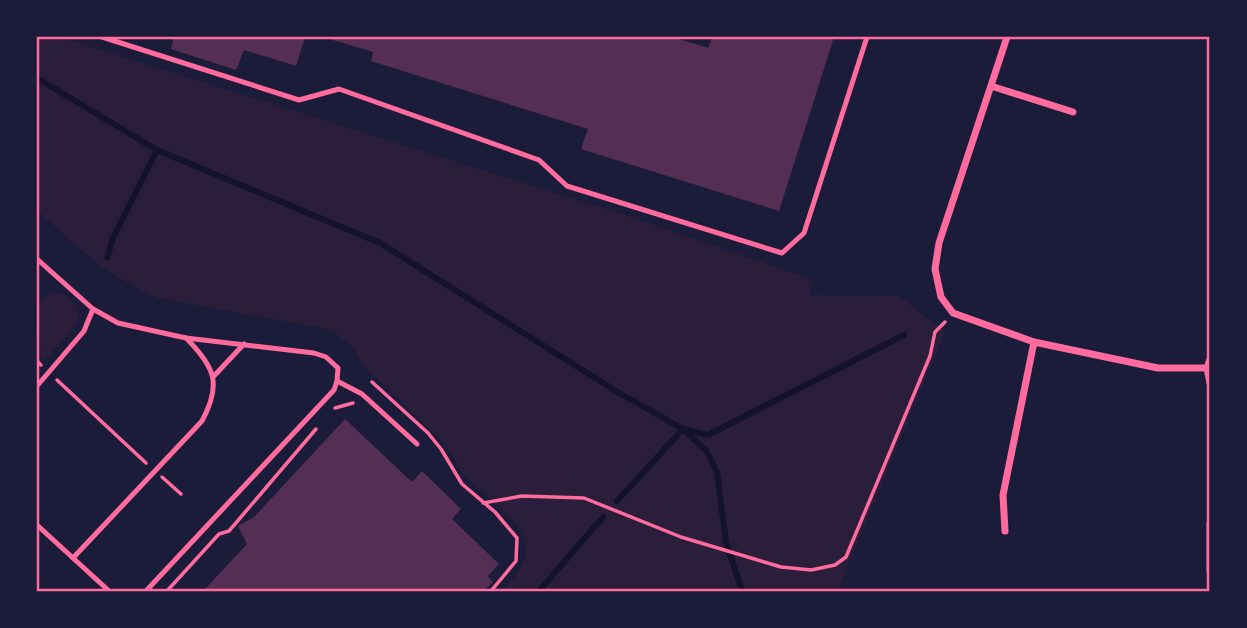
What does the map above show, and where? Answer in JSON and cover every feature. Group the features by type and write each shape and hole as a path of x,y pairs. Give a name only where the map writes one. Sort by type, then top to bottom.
{"street":[{"path":"1007,37 939,243 935,269 941,297 953,313 1034,342 1158,368 1207,368"},
{"path":"991,86 1073,112"},
{"path":"1005,531 1003,495 1034,342"},
{"path":"1210,359 1207,368 1210,383"},
{"path":"1210,524 1210,570"}],"lane":[{"path":"102,37 299,100 339,89 539,160 566,186 782,253 804,233 867,37"},
{"path":"37,259 93,309 118,323 186,338 314,353 326,356 338,368 334,390 146,591"},
{"path":"37,386 84,331 93,309"},
{"path":"73,558 202,421 211,405 214,377 204,357 186,338"},
{"path":"214,377 244,344"},
{"path":"337,381 362,394 417,444"},
{"path":"37,524 109,591"}],"path":[{"path":"482,503 522,496 584,498 681,537 781,567 811,570 835,565 846,556 930,356 935,332 953,313"},
{"path":"37,355 37,361 181,494"},
{"path":"372,382 428,433 462,484 509,526 517,538 516,561 491,591"},
{"path":"333,409 346,404 352,405 355,401"},
{"path":"167,591 219,534 229,531 318,427"}],"shaded area":[{"path":"37,37 60,37 619,213 814,280 810,295 899,296 945,332 839,587 850,591 502,591 518,573 525,558 525,542 518,527 464,475 445,444 363,365 353,347 335,333 322,328 158,298 108,270 37,210"},
{"path":"50,295 66,295 78,308 77,323 44,361 41,358 37,303"}],"building":[{"path":"174,37 305,37 296,66 244,50 236,70 171,49"},
{"path":"323,37 672,37 708,48 712,37 834,37 779,211 581,149 588,129 371,61 373,52"},
{"path":"345,419 412,482 422,471 461,509 452,519 499,564 488,576 493,582 484,591 203,591 247,544 238,526 254,517"}],"waterway":[{"path":"37,78 157,150 380,243 616,391 683,429 708,435 904,335"},
{"path":"107,258 113,238 157,150"},
{"path":"617,501 683,429 706,450 717,472 726,542 742,591"},
{"path":"539,591 603,517"}]}
